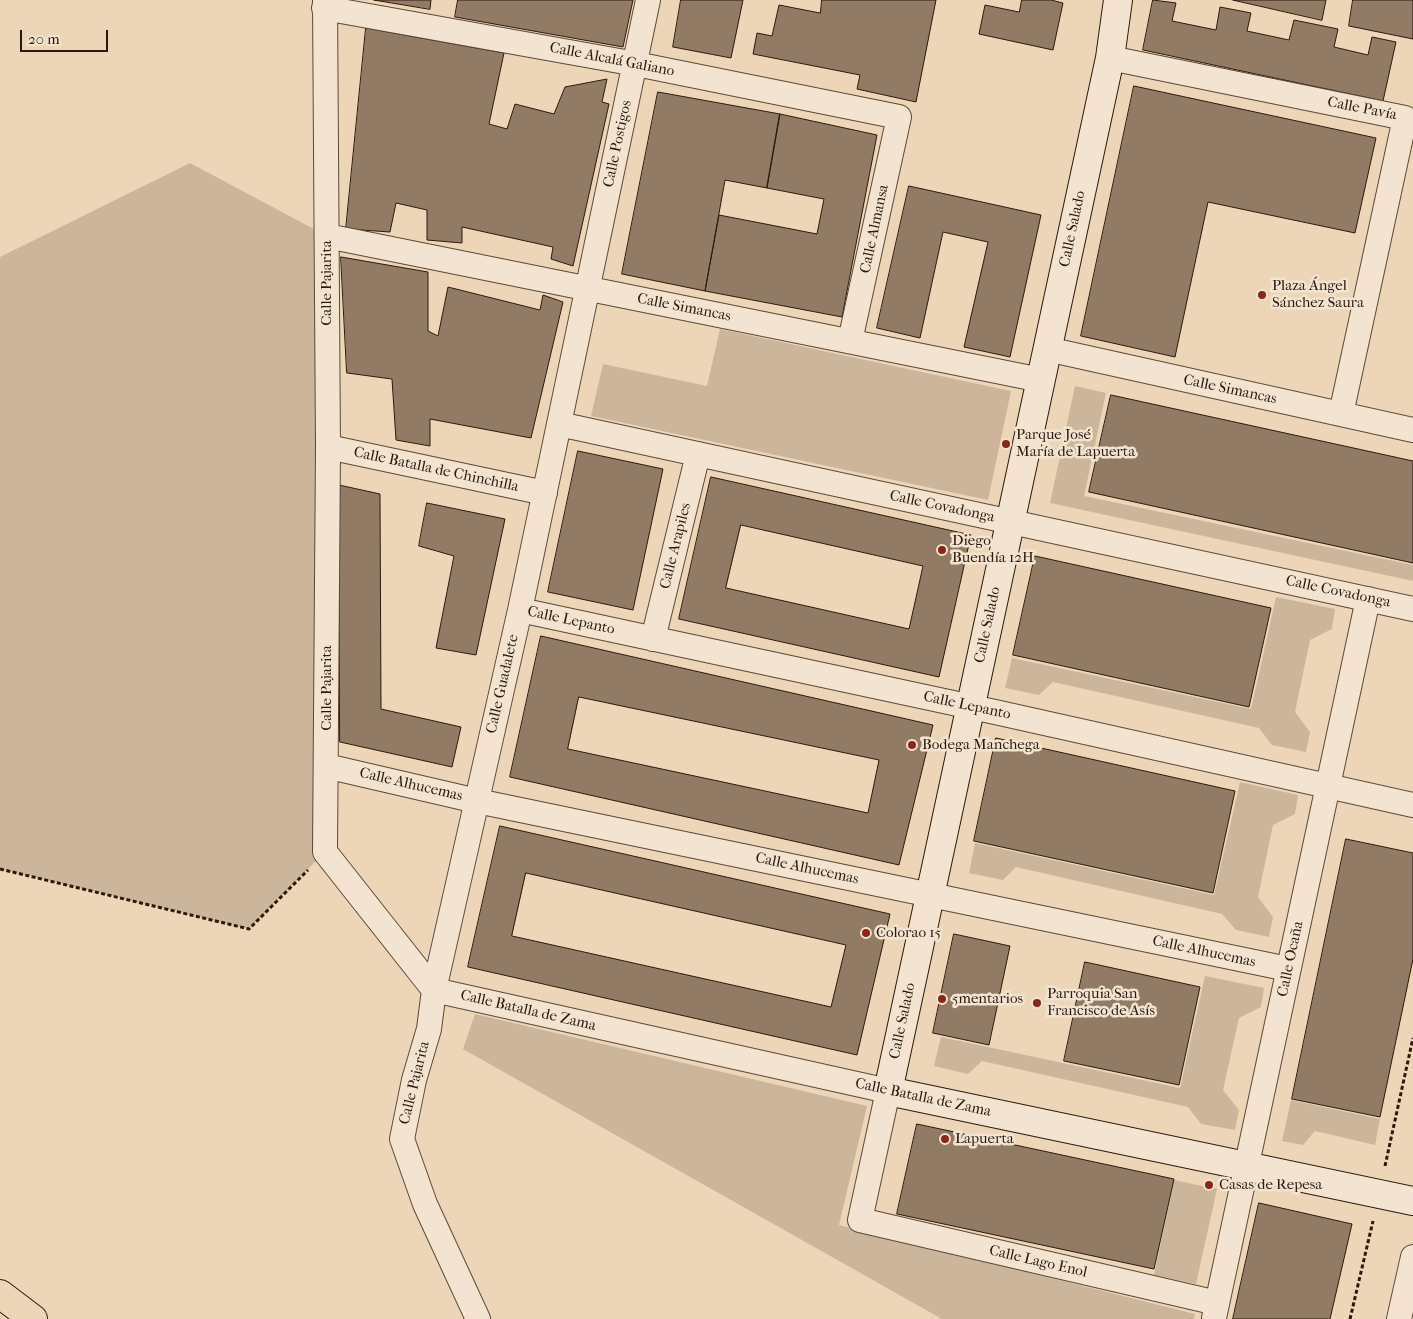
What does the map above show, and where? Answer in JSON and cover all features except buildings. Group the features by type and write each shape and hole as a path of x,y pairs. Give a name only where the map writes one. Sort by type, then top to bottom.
{"main road":[{"path":"0,1294 34,1319"}],"street":[{"name":"Calle Postigos","path":"588,288 648,0"},
{"name":"Calle Salado","path":"860,1220 1110,58 1118,0"},
{"name":"Calle Alcalá Galiano","path":"325,4 900,117"},
{"name":"Calle Pajarita","path":"325,4 328,447 325,852"},
{"name":"Calle Pavía","path":"1110,58 1405,118 1341,414"},
{"name":"Calle Almansa","path":"850,342 900,117"},
{"name":"Calle Simancas","path":"327,236 1040,380"},
{"name":"Calle Guadalete","path":"434,990 520,610 588,288"},
{"name":"Calle Simancas","path":"1047,349 1413,430"},
{"name":"Calle Covadonga","path":"559,424 1413,609"},
{"name":"Calle Batalla de Chinchilla","path":"328,447 544,493"},
{"name":"Calle Arapiles","path":"653,639 698,454"},
{"name":"Calle Ocaña","path":"1215,1311 1368,599"},
{"name":"Calle Lepanto","path":"520,610 1413,805"},
{"name":"Calle Alhucemas","path":"326,766 477,800 1288,969"},
{"path":"325,852 434,990"},
{"name":"Calle Pajarita","path":"434,990 429,1029 414,1080 402,1139 426,1204 478,1319"},
{"name":"Calle Batalla de Zama","path":"434,990 888,1091 1413,1201"},
{"name":"Calle Lago Enol","path":"860,1220 1215,1311"},
{"path":"1400,1319 1413,1257"}],"path":[{"path":"0,869 249,929 325,852"}],"shaded area":[{"path":"190,163 327,236 325,852 249,929 0,869 0,257"},
{"path":"720,329 1011,391 988,500 591,416 603,364 707,386"},
{"path":"1075,386 1106,393 1084,496 1413,565 1413,581 1050,503"},
{"path":"1276,597 1335,609 1332,629 1310,640 1295,712 1310,732 1306,752 1272,745 1259,728 1053,682 1039,695 1005,688 1012,658 1251,709"},
{"path":"1240,782 1298,795 1295,814 1273,825 1258,897 1273,917 1269,937 1236,930 1222,914 1016,867 1003,880 969,873 975,843 1214,895"},
{"path":"1205,976 1264,988 1261,1007 1239,1018 1223,1090 1239,1110 1235,1130 1201,1124 1188,1107 982,1061 968,1074 934,1066 941,1037 1180,1088"},
{"path":"475,1014 867,1106 839,1225 1195,1314 1194,1319 942,1319 463,1049"},
{"path":"1291,1100 1380,1119 1375,1145 1315,1131 1303,1145 1282,1141"},
{"path":"1174,1180 1217,1189 1196,1284 1154,1275"}],"place":[{"name":"Plaza Ángel Sánchez Saura","path":"1262,295"},
{"name":"Parque José María de Lapuerta","path":"1006,444"},
{"name":"Diego Buendía 12H","path":"942,550"},
{"name":"Bodega Manchega","path":"912,745"},
{"name":"Colorao 15","path":"866,933"},
{"name":"5mentarios","path":"942,999"},
{"name":"Parroquia San Francisco de Asís","path":"1037,1003"},
{"name":"Lapuerta","path":"945,1139"},
{"name":"Casas de Repesa","path":"1209,1185"}]}
